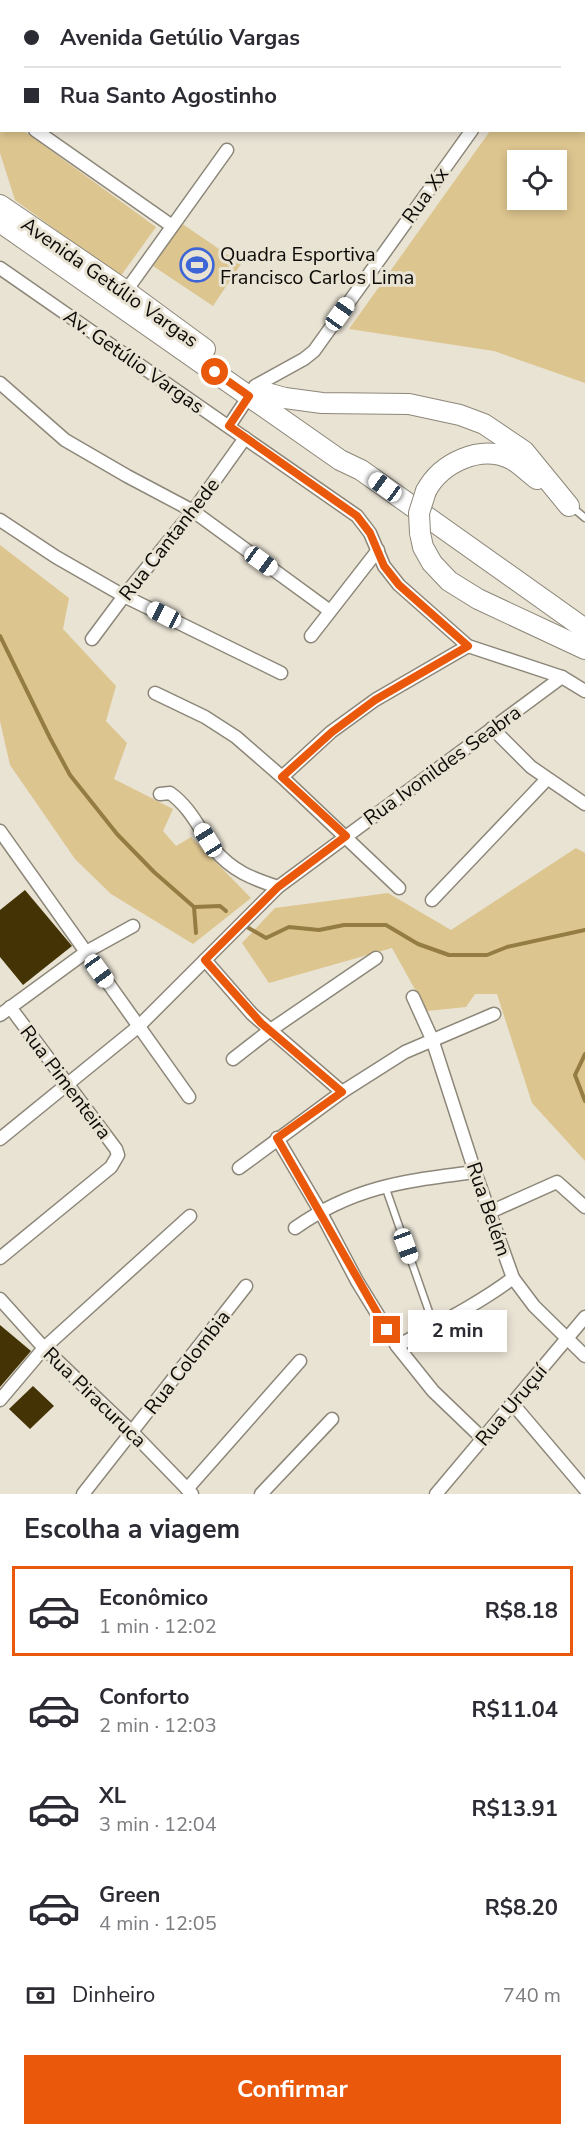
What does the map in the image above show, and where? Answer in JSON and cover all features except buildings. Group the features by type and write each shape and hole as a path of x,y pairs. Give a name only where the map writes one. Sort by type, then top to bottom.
{"highway":[{"name":"Avenida Getúlio Vargas","path":"0,205 126,291 255,391"},
{"name":"Avenida Getúlio Vargas","path":"0,222 346,451 361,470 585,629"},
{"path":"255,391 322,403 409,404 460,415 484,424 524,451 569,506"},
{"path":"569,506 512,459 488,453 471,456 444,468 431,480 419,513 420,533 423,546 432,563 449,581 478,599 585,649"}],"street":[{"path":"38,132 172,225"},
{"name":"Rua Xx","path":"255,391 314,351 471,132"},
{"path":"126,291 226,150"},
{"name":"Av. Getúlio Vargas","path":"0,268 357,516 370,533 378,550"},
{"path":"0,383 65,440 193,511 330,611"},
{"path":"229,426 255,391"},
{"name":"Rua Cantanhede","path":"92,639 193,511 245,438"},
{"path":"0,520 56,557 124,596 281,673"},
{"path":"311,636 378,550"},
{"path":"378,550 384,566 399,585 468,646 562,676 585,691"},
{"path":"282,777 332,732 375,700 468,646"},
{"name":"Rua Ivonildes Seabra","path":"0,1139 139,1026 278,887 562,676"},
{"path":"155,693 205,717 236,737 346,836 399,888"},
{"path":"492,728 531,767 585,804"},
{"path":"432,900 547,779"},
{"path":"160,794 170,793 182,802 213,848 233,867 251,878 278,887"},
{"path":"0,831 189,1097"},
{"path":"5,1011 86,952 133,926"},
{"path":"233,1059 269,1031 376,958"},
{"path":"205,960 269,1031 342,1092"},
{"name":"Rua Belém","path":"412,997 432,1039 475,1172 513,1278 534,1306 585,1356"},
{"name":"Rua Pimenteira","path":"0,1258 111,1167 118,1155 116,1149 67,1084 5,1011"},
{"path":"239,1168 342,1092 405,1052 494,1014"},
{"path":"277,1138 320,1211 357,1281 397,1346 433,1391 483,1439"},
{"path":"295,1228 320,1211 384,1186 408,1180 475,1172"},
{"path":"490,1212 557,1182 585,1207"},
{"path":"0,1400 44,1348 190,1216"},
{"path":"397,1346 489,1296 513,1278"},
{"name":"Rua Colombia","path":"83,1494 246,1286"},
{"name":"Rua Piracuruca","path":"0,1299 44,1348 190,1491"},
{"name":"Rua Uruçuí","path":"436,1494 585,1317"},
{"path":"190,1491 300,1360"},
{"path":"512,1403 585,1489"},
{"path":"261,1494 332,1419"}],"lane":[{"path":"569,506 585,518"},
{"path":"384,1186 434,1326"}],"shaded area":[{"path":"0,132 25,132 156,227 120,277 15,200 0,153"},
{"path":"489,132 585,132 585,383 494,351 349,329"},
{"name":"Quadra Esportiva Francisco Carlos Lima","path":"181,223 241,264 213,306 153,266"},
{"path":"0,545 69,598 63,629 116,686 106,721 127,743 114,779 173,809 163,831 176,846 191,837 251,898 193,944 111,894 75,859 10,765 0,721"},
{"path":"576,848 585,853 585,1161 532,1103 497,994 475,994 466,1007 427,1011 392,948 269,983 242,943 275,908 388,893 451,930"}],"waterway":[{"path":"0,636 70,775 117,834 154,872 194,907 196,933"},
{"path":"194,907 220,906 226,911"},
{"path":"247,927 266,938 289,927 319,930 344,925 386,925 418,944 449,955 487,955 507,947 585,930"},
{"path":"585,1054 575,1075 585,1101"}],"place":[{"name":"Quadra Esportiva Francisco Carlos Lima","path":"197,265"}],"route":[{"path":"215,372 249,396 229,426 357,516 370,533 384,566 399,585 468,646 375,700 332,732 282,777 346,836 278,887 205,960 269,1031 342,1092 277,1138 387,1330"}]}
